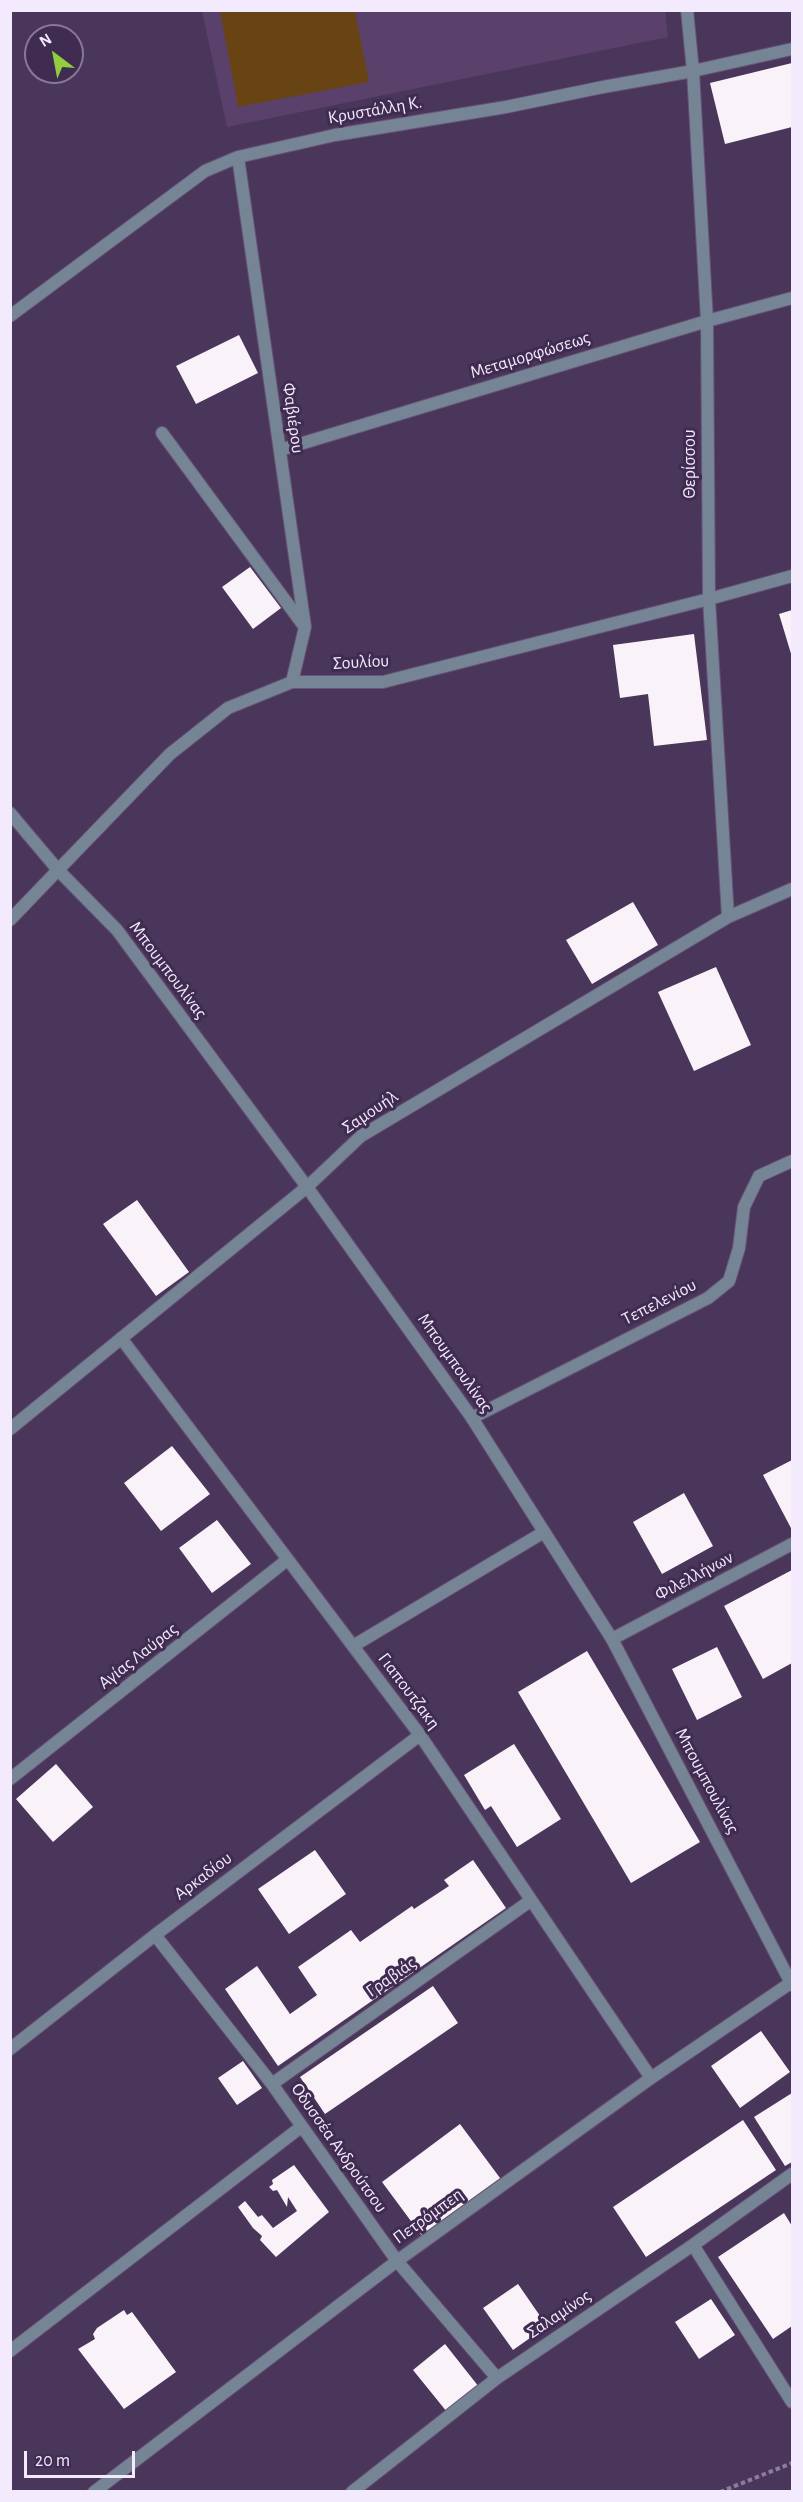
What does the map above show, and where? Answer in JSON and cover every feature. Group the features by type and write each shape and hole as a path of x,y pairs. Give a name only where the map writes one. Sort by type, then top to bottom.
{"street":[{"name":"Θερίσσου","path":"687,10 693,72 707,321 709,599 728,917"},
{"name":"Κρυστάλλη Κ.","path":"10,316 195,177 238,157 334,135 506,107 603,87 693,72 792,49"},
{"name":"Φαβιέρου","path":"238,157 304,627 292,682"},
{"name":"Μεταμορφώσεως","path":"280,450 707,321 792,298"},
{"path":"162,433 304,627"},
{"name":"Σουλίου","path":"10,920 170,754 228,708 292,682 383,682 792,576"},
{"name":"Μπουμπουλίνας","path":"10,813 58,870 117,930 307,1187 472,1418 612,1639 792,1983"},
{"name":"Σαμουήλ","path":"10,1429 307,1187 361,1136 728,917 792,889"},
{"name":"Τεπελενίου","path":"472,1418 708,1298 729,1281 739,1248 744,1207 759,1176 792,1161"},
{"name":"Γιαπουτζακη","path":"121,1338 420,1735 651,2078"},
{"path":"353,1646 544,1532"},
{"name":"Φιλελλήνων","path":"612,1639 792,1544"},
{"name":"Αγίας Λαύρας","path":"10,1779 287,1560"},
{"name":"Αρκαδίου","path":"10,2049 155,1935 420,1735"},
{"name":"Γραβιάς","path":"272,2084 530,1901"},
{"name":"Οδυσσέα Ανδρούτσου","path":"155,1935 272,2084 396,2261 497,2378"},
{"name":"Πετρόμπεη","path":"94,2492 396,2261 651,2078 792,1983"},
{"path":"10,2351 301,2127"},
{"name":"Σαλαμίνος","path":"352,2492 497,2378 693,2245 792,2174"},
{"path":"693,2245 792,2402"}],"path":[{"path":"720,2492 792,2463"}],"shaded area":[{"path":"202,11 665,11 668,37 227,127"},
{"path":"220,11 355,11 369,82 238,107"}],"building":[{"path":"792,63 792,127 725,144 710,83"},
{"path":"239,335 258,373 196,404 176,366"},
{"path":"250,567 281,608 253,629 222,587"},
{"path":"792,610 792,657 779,614"},
{"path":"694,634 707,740 654,746 648,694 620,698 613,645"},
{"path":"633,902 658,945 592,984 566,940"},
{"path":"716,967 751,1045 694,1071 658,992"},
{"path":"137,1200 189,1272 156,1296 103,1224"},
{"path":"172,1446 210,1494 161,1531 124,1483"},
{"path":"792,1460 792,1530 763,1475"},
{"path":"684,1493 713,1546 662,1574 633,1522"},
{"path":"217,1520 251,1564 212,1593 179,1548"},
{"path":"792,1570 792,1663 763,1679 724,1606"},
{"path":"717,1647 742,1697 697,1720 672,1669"},
{"path":"587,1651 700,1842 631,1883 518,1692"},
{"path":"514,1744 561,1819 517,1847 491,1806 485,1810 464,1775"},
{"path":"56,1764 93,1807 53,1842 16,1799"},
{"path":"315,1850 346,1894 289,1934 258,1889"},
{"path":"473,1860 506,1908 278,2066 225,1989 257,1966 290,2014 317,1995 298,1967 351,1930 360,1942 412,1906 414,1909 449,1886 444,1880"},
{"path":"433,1986 458,2023 325,2114 300,2077"},
{"path":"761,2031 790,2072 740,2108 711,2066"},
{"path":"243,2061 262,2088 237,2105 218,2078"},
{"path":"792,2093 792,2162 785,2166 754,2117"},
{"path":"743,2120 776,2170 646,2257 613,2207"},
{"path":"460,2124 503,2182 425,2240 382,2182"},
{"path":"294,2165 329,2212 276,2257 260,2240 262,2236 253,2228 238,2207 245,2201 258,2217 262,2215 273,2228 297,2211 288,2197 287,2207 277,2190 273,2191 269,2187 273,2184 272,2180"},
{"path":"784,2213 792,2226 792,2326 773,2339 718,2257"},
{"path":"518,2284 547,2326 513,2350 483,2308"},
{"path":"711,2299 735,2335 699,2359 675,2322"},
{"path":"124,2310 127,2315 132,2312 176,2372 124,2409 78,2349 95,2339 93,2334 97,2328"},
{"path":"445,2344 479,2387 447,2412 413,2370"}]}
